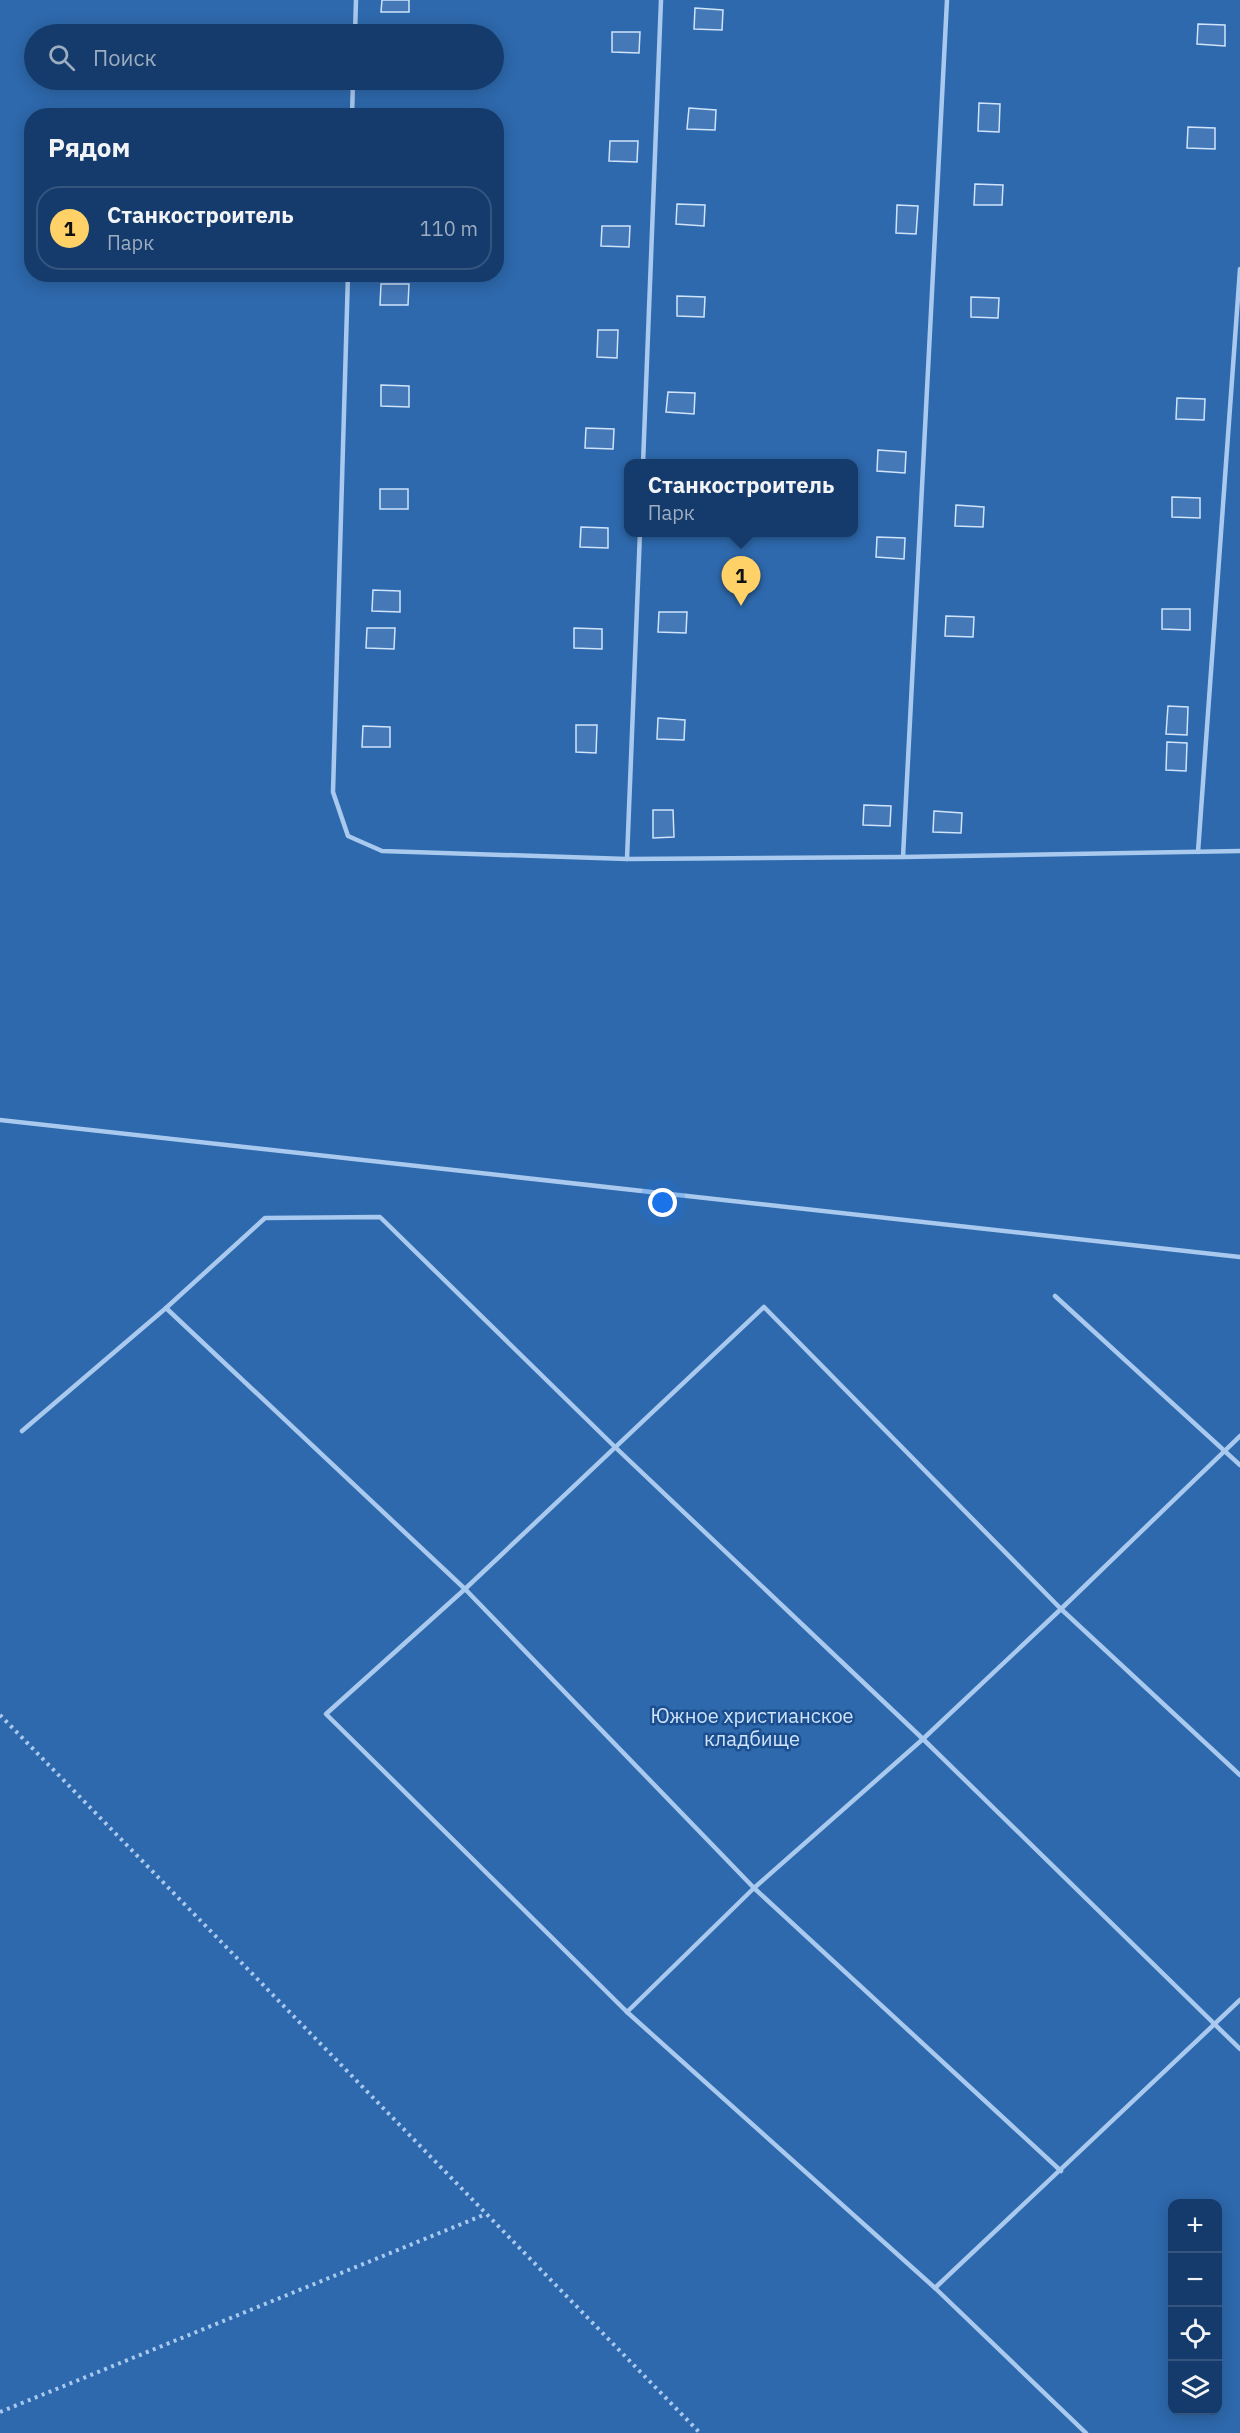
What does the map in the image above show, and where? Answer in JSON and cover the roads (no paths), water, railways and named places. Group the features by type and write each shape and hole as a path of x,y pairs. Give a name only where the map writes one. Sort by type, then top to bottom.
{"lane":[{"path":"355,24 356,0"},
{"path":"643,459 661,0"},
{"path":"903,857 947,0"},
{"path":"352,108 353,90"},
{"path":"1198,852 1240,269"},
{"path":"348,282 333,792 348,837 382,851 627,859 1240,851"},
{"path":"627,859 640,537"},
{"path":"0,1120 1240,1257"},
{"path":"21,1431 166,1308 265,1218 380,1217 615,1447 923,1739 1240,2049"},
{"path":"1055,1296 1240,1465"},
{"path":"1086,2433 935,2288 627,2012 326,1714 465,1589 764,1307 1061,1609 1240,1775"},
{"path":"166,1308 465,1589 754,1888 1061,2171"},
{"path":"627,2012 754,1888 923,1739 1240,1436"},
{"path":"935,2288 1240,2000"}],"place":[{"name":"Станкостроитель","path":"741,606"}],"park label":[{"name":"Южное христианское кладбище","path":"752,1726"}]}
